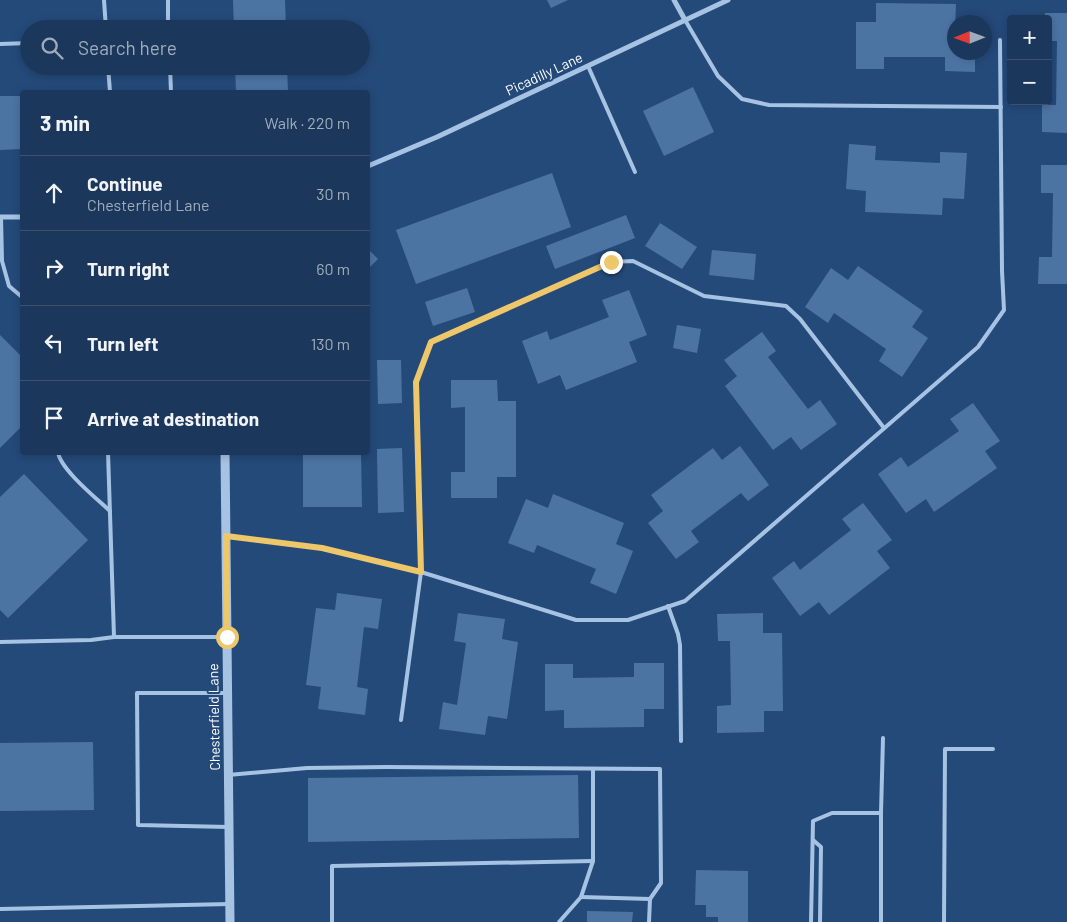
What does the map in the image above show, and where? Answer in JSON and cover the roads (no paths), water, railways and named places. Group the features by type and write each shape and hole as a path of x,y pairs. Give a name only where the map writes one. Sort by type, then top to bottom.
{"street":[{"path":"674,0 685,20"},
{"name":"Picadilly Lane","path":"370,165 437,137 728,0"},
{"path":"1,218 20,217"},
{"name":"Chesterfield Lane","path":"224,455 230,922"}],"lane":[{"path":"104,0 105,20"},
{"path":"168,0 168,20"},
{"path":"685,20 718,76 742,99 768,106 1001,107"},
{"path":"226,536 322,548 421,572 576,620 628,620 685,601 978,347 1004,310 1000,40"},
{"path":"0,44 20,43"},
{"path":"588,66 635,172"},
{"path":"109,75 110,90"},
{"path":"170,75 171,90"},
{"path":"1,218 2,261 9,286 20,295"},
{"path":"401,720 421,572 416,382 431,342 611,262 633,261 704,296 786,306 800,318 884,428"},
{"path":"59,455 65,468 110,511"},
{"path":"108,455 114,637"},
{"path":"668,606 680,645 681,741"},
{"path":"0,642 91,640 114,637 227,637"},
{"path":"228,693 137,693 137,702 138,825 229,827"},
{"path":"881,922 883,738"},
{"path":"944,922 945,749 993,749"},
{"path":"228,775 307,768 660,769 661,883 650,899 649,922"},
{"path":"559,922 581,897 593,860 593,769"},
{"path":"811,922 813,821 832,813 881,813"},
{"path":"813,840 821,847 820,922"},
{"path":"332,922 332,866 593,860"},
{"path":"581,897 650,899"},
{"path":"0,910 230,904"}]}
